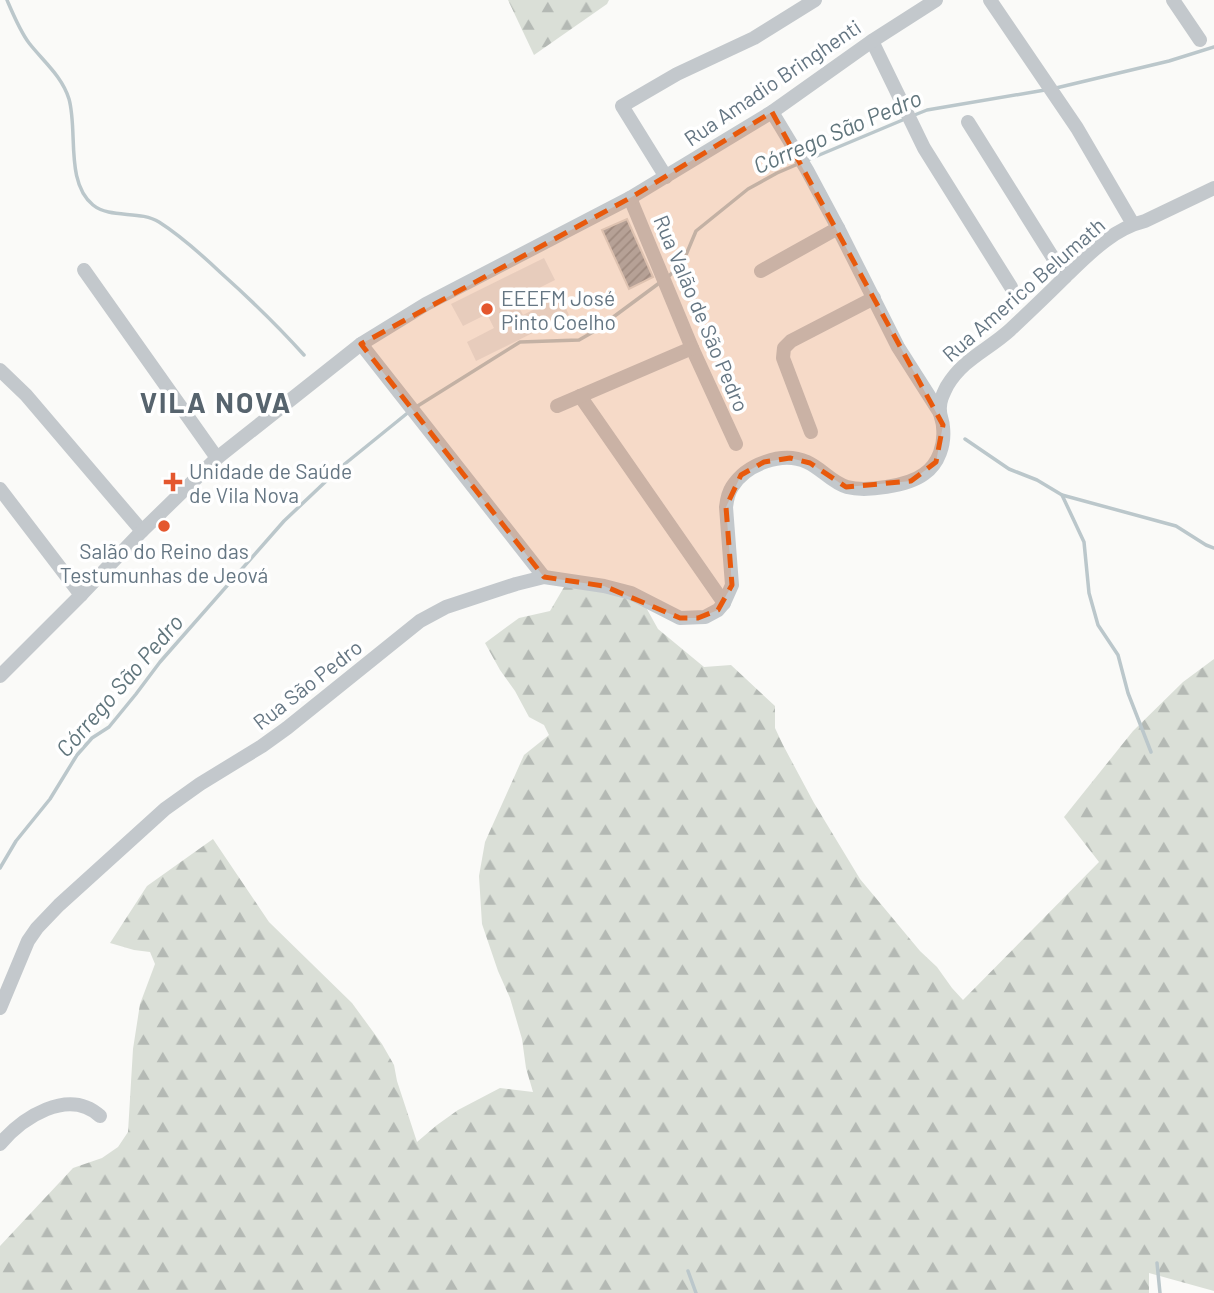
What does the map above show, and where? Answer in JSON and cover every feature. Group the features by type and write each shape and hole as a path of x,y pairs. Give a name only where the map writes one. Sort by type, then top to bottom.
{"street":[{"path":"666,177 622,106 677,74 754,38 815,0"},
{"name":"Rua Amadio Bringhenti","path":"5,671 142,530 217,458 361,344 426,304 631,198 772,112 872,41 936,0"},
{"path":"990,0 1077,128 1133,224"},
{"path":"1173,0 1200,40"},
{"path":"872,41 924,148 1011,287"},
{"path":"772,112 807,170 898,347 940,413"},
{"path":"968,122 1065,277"},
{"name":"Rua Americo Belumath","path":"724,603 732,585 726,520 728,495 741,475 764,462 790,458 810,463 846,487 870,488 911,481 924,474 940,453 943,438 941,399 963,366 1007,332 1099,245 1133,224 1214,188"},
{"name":"Rua Valão de São Pedro","path":"631,198 692,348 736,444"},
{"path":"1194,199 1214,202"},
{"path":"761,271 838,228"},
{"path":"84,270 217,458"},
{"path":"811,432 783,358 784,348 791,341 874,298"},
{"path":"361,344 544,577"},
{"path":"557,406 692,348"},
{"path":"0,370 26,395 142,530"},
{"path":"580,396 724,603"},
{"path":"0,489 81,594"},
{"name":"Rua São Pedro","path":"0,1008 21,954 37,928 59,905 165,809 287,728 420,621 446,607 544,577 631,593 680,618 705,617 724,603"},
{"path":"0,653 5,671"},
{"path":"0,1144 28,1118 49,1108 78,1105 92,1109 100,1116"}],"highlighted area":[{"path":"772,112 943,425 936,462 911,481 846,487 810,463 790,458 764,462 741,475 726,507 732,585 718,610 698,618 680,618 604,586 544,577 361,344 630,198"}],"shaded area":[{"name":"EEEFM José Pinto Coelho","path":"544,258 555,280 515,300 523,315 560,296 569,315 476,361 467,342 494,328 487,314 463,326 451,304"}],"green space":[{"path":"508,0 609,0 534,55"},
{"path":"567,582 643,602 658,629 704,667 731,665 775,706 775,728 783,745 860,879 963,1000 1099,862 1064,817 1133,731 1183,682 1214,659 1214,1291 1149,1273 1149,1293 0,1293 0,1246 73,1168 102,1158 118,1147 128,1132 133,1049 140,1004 155,964 150,952 110,943 147,886 213,839 269,922 352,1003 382,1044 394,1065 417,1142 458,1110 500,1088 533,1092 510,998 482,924 479,876 485,842 524,755 549,735 544,725 529,717 485,643 519,618 550,611"}],"building":[{"path":"627,219 653,277 629,289 602,230"}],"waterway":[{"path":"7,0 26,38 66,91 71,112 75,170 84,195 100,209 151,218 175,233 253,303 304,355"},
{"name":"Córrego São Pedro","path":"1056,88 1169,61 1214,47"},
{"name":"Córrego São Pedro","path":"912,116 927,110 1045,90"},
{"name":"Córrego São Pedro","path":"805,161 905,119"},
{"name":"Córrego São Pedro","path":"668,277 683,262 696,231 748,189 798,164"},
{"name":"Córrego São Pedro","path":"416,407 520,342 579,340 662,281"},
{"name":"Córrego São Pedro","path":"0,868 16,841 50,799 77,755 92,738 109,727 160,662 284,521 341,467 410,411"},
{"path":"965,439 1009,469 1037,480 1062,495 1176,526 1214,548"},
{"path":"1062,495 1084,542 1089,593 1098,625 1118,655 1128,693 1151,752"},
{"path":"1157,1263 1160,1293"},
{"path":"688,1271 696,1293"}],"place":[{"name":"EEEFM José Pinto Coelho","path":"487,309"},
{"name":"Unidade de Saúde de Vila Nova","path":"173,482"},
{"name":"Salão do Reino das Testumunhas de Jeová","path":"164,526"}],"district":[{"name":"VILA NOVA","path":"216,402"}]}
